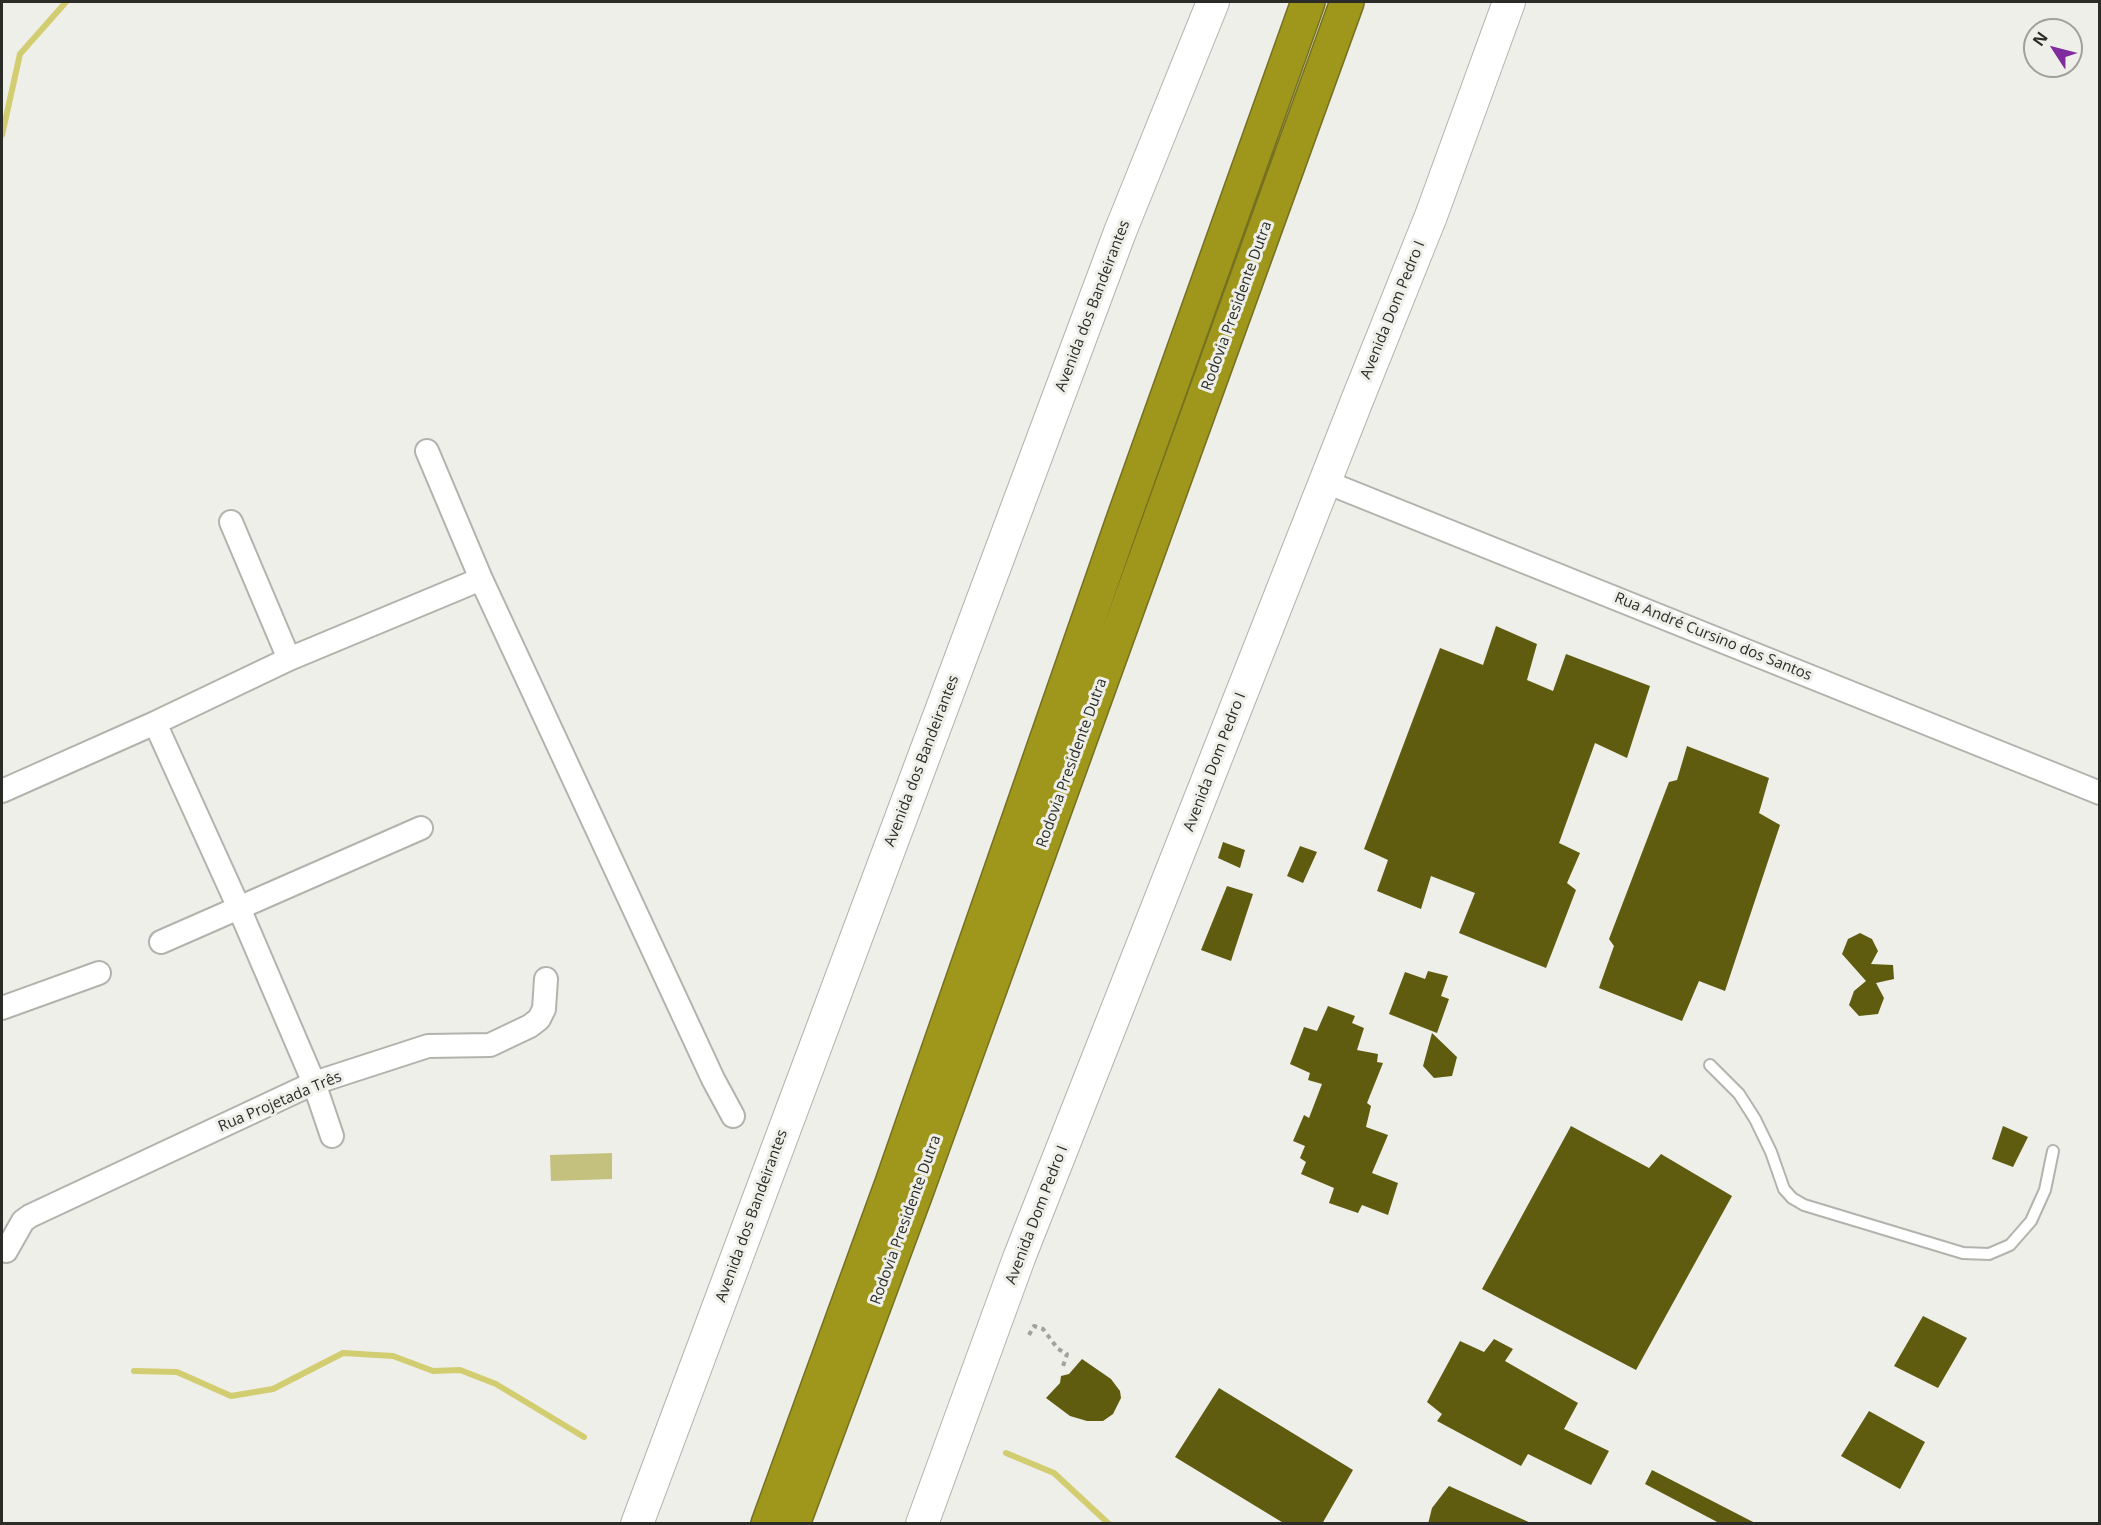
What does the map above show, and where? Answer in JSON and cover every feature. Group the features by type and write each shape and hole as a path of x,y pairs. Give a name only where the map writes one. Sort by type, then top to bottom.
{"highway":[{"name":"Rodovia Presidente Dutra","path":"768,1524 892,1183 1122,523 1308,2"},
{"name":"Rodovia Presidente Dutra","path":"793,1524 924,1171 1347,2"}],"main road":[{"name":"Avenida dos Bandeirantes","path":"637,1524 1120,232 1213,2"},
{"name":"Avenida Dom Pedro I","path":"922,1524 1019,1258 1431,216 1509,2"}],"street":[{"path":"427,451 481,579 713,1079 733,1116"},
{"name":"Rua André Cursino dos Santos","path":"1326,482 2100,793"},
{"path":"231,522 289,659"},
{"path":"2,791 155,723 289,659 481,579"},
{"path":"155,723 239,908 314,1083 332,1136"},
{"path":"161,942 421,828"},
{"path":"2,1008 99,973"},
{"name":"Rua Projetada Três","path":"6,1251 23,1221 30,1216 314,1083 428,1046 490,1046 530,1026 544,1009 546,979"}],"lane":[{"path":"1710,1065 1739,1094 1755,1119 1771,1152 1784,1189 1792,1198 1804,1205 1963,1253 1989,1254 2010,1245 2031,1221 2045,1191 2053,1151"}],"path":[{"path":"1029,1335 1034,1326 1043,1329 1058,1349 1068,1354 1062,1366"}],"shaded area":[{"path":"612,1153 612,1179 551,1181 550,1155"}],"building":[{"path":"1496,626 1537,644 1527,680 1553,691 1566,654 1650,686 1627,758 1595,743 1559,843 1580,853 1567,883 1576,890 1546,968 1459,933 1475,893 1431,876 1421,909 1377,891 1388,860 1364,849 1440,648 1483,665"},
{"path":"1687,746 1769,778 1759,813 1780,825 1725,991 1699,981 1682,1021 1599,988 1614,946 1609,939 1669,782 1677,780"},
{"path":"1223,842 1245,850 1240,868 1218,858"},
{"path":"1300,846 1317,852 1303,883 1287,876"},
{"path":"1227,886 1253,894 1231,961 1201,950"},
{"path":"1860,933 1872,939 1878,951 1871,964 1893,965 1894,979 1876,983 1884,998 1878,1014 1859,1016 1849,1005 1854,991 1866,981 1842,954 1848,939"},
{"path":"1428,971 1448,976 1441,996 1449,999 1437,1033 1389,1014 1405,972 1425,979"},
{"path":"1328,1006 1355,1016 1352,1023 1364,1028 1357,1050 1378,1054 1377,1062 1383,1063 1367,1103 1371,1106 1366,1127 1388,1135 1372,1173 1398,1183 1388,1215 1362,1205 1358,1213 1329,1203 1334,1188 1301,1174 1306,1162 1300,1158 1305,1146 1293,1141 1304,1115 1309,1118 1322,1084 1308,1080 1310,1073 1290,1064 1304,1027 1317,1031"},
{"path":"1432,1033 1457,1057 1452,1076 1434,1078 1423,1066"},
{"path":"1571,1126 1649,1168 1661,1154 1732,1196 1636,1370 1482,1289"},
{"path":"2003,1126 2028,1137 2013,1167 1992,1159"},
{"path":"1923,1316 1967,1338 1938,1388 1894,1366"},
{"path":"1494,1339 1513,1349 1505,1361 1578,1403 1564,1429 1609,1451 1591,1485 1528,1454 1521,1466 1437,1421 1442,1414 1427,1402 1460,1341 1484,1352"},
{"path":"1082,1359 1111,1379 1120,1391 1121,1398 1113,1414 1103,1421 1087,1421 1070,1416 1046,1398 1060,1383 1061,1376 1069,1374"},
{"path":"1219,1388 1353,1470 1322,1524 1285,1524 1175,1457"},
{"path":"1869,1411 1925,1442 1900,1489 1841,1456"},
{"path":"1652,1470 1757,1524 1721,1524 1645,1484"},
{"path":"1449,1486 1533,1524 1428,1524 1432,1508"}],"waterway":[{"path":"2,135 20,54 66,2"},
{"path":"134,1371 177,1372 231,1396 273,1389 343,1353 393,1356 433,1371 460,1370 496,1384 584,1437"},
{"path":"1006,1453 1054,1473 1109,1524"}]}
